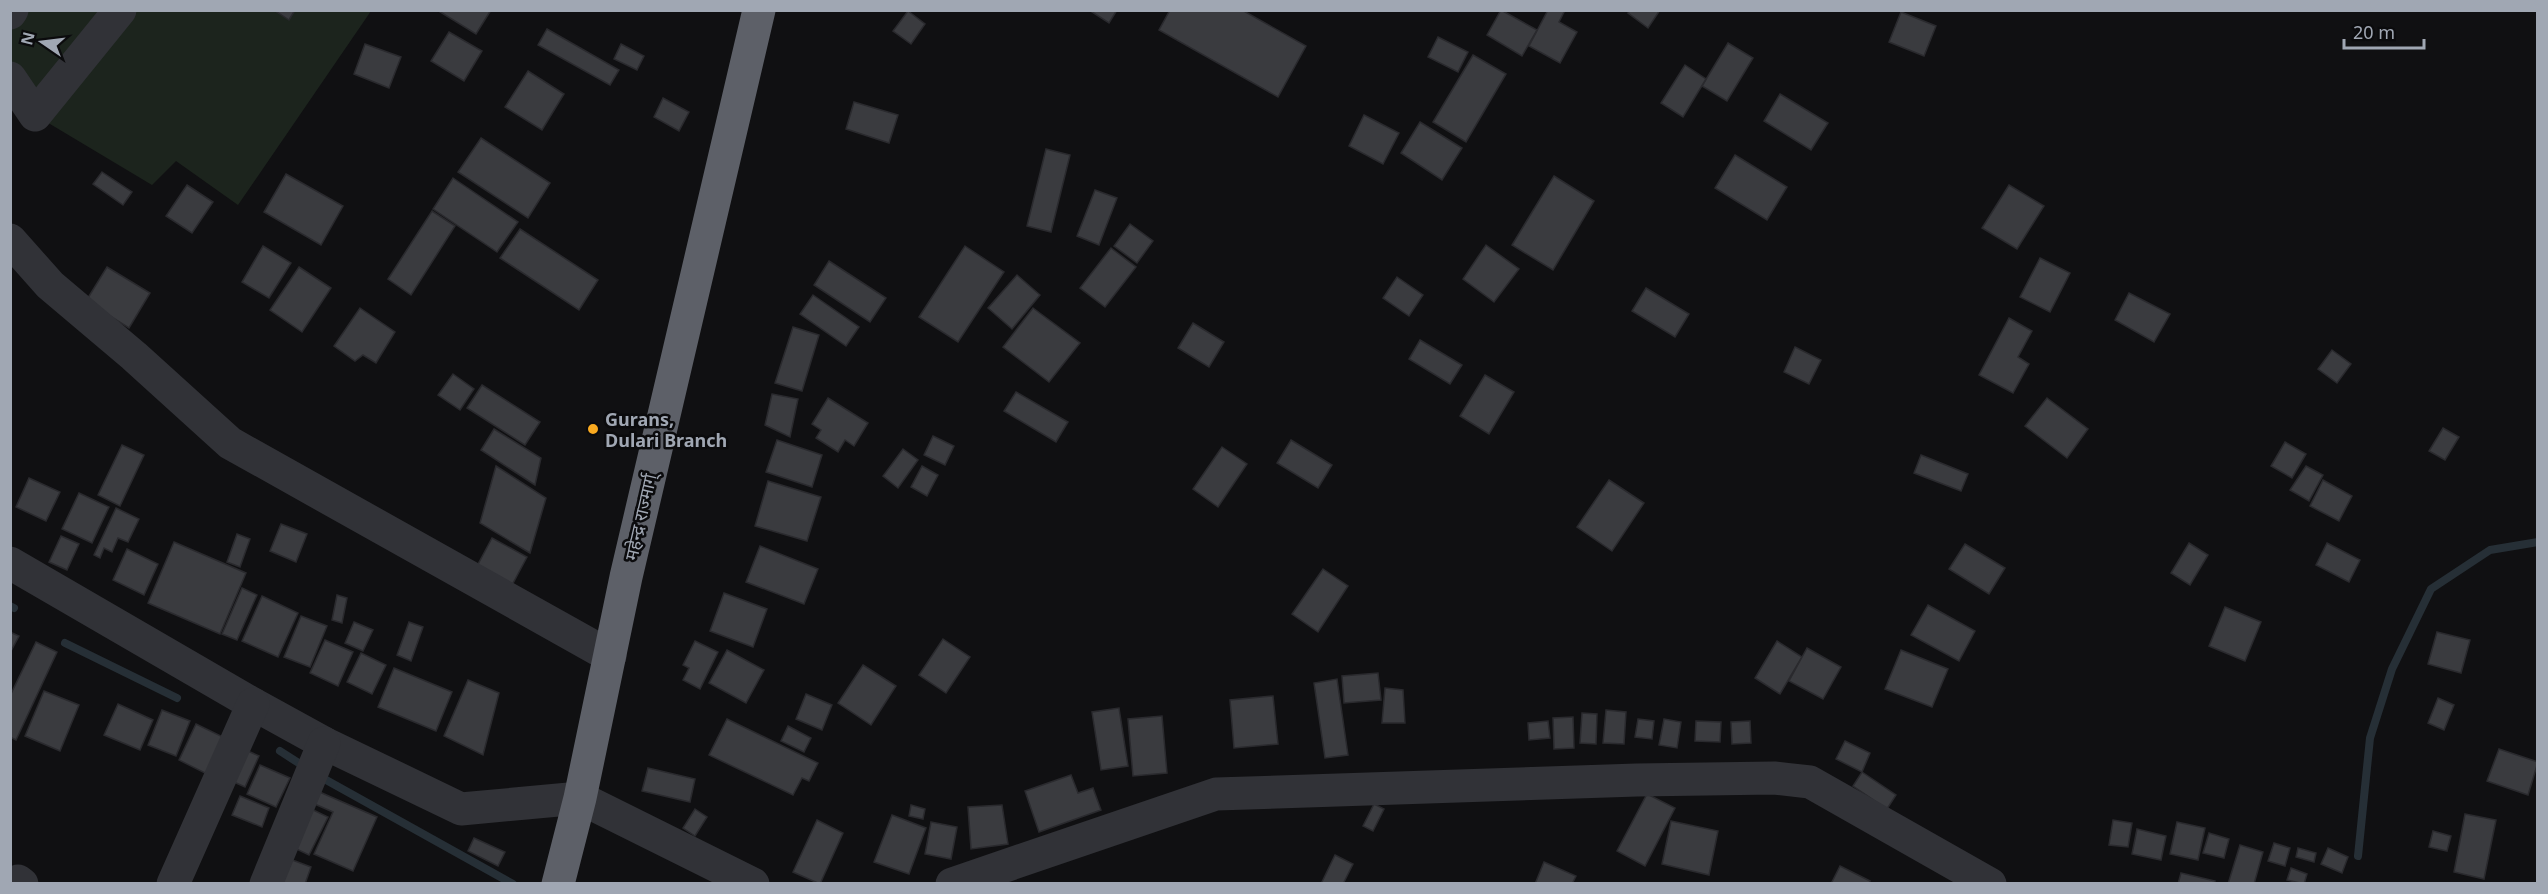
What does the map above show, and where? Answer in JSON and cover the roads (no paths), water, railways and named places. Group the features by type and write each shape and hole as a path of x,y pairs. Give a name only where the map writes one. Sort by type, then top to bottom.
{"highway":[{"name":"महेन्द्र राज्मार्ग्","path":"558,884 580,798 610,656 759,10"}],"street":[{"path":"10,78 35,115 120,10"},
{"path":"10,240 35,271 50,285 134,356 230,443 610,656"},
{"path":"10,563 324,743 461,809 580,798 753,884"},
{"path":"173,884 253,704"},
{"path":"266,884 324,743"},
{"path":"952,884 1216,794 1625,780 1774,778 1810,782 1990,884"},
{"path":"16,884 18,881 22,884"}],"waterway":[{"path":"2358,856 2370,738 2392,669 2431,589 2490,550 2538,542"},
{"path":"10,606 14,608"},
{"path":"65,643 177,698"},
{"path":"280,751 308,769"},
{"path":"319,776 513,884"}],"place":[{"name":"Gurans, Dulari Branch","path":"593,429"}]}
